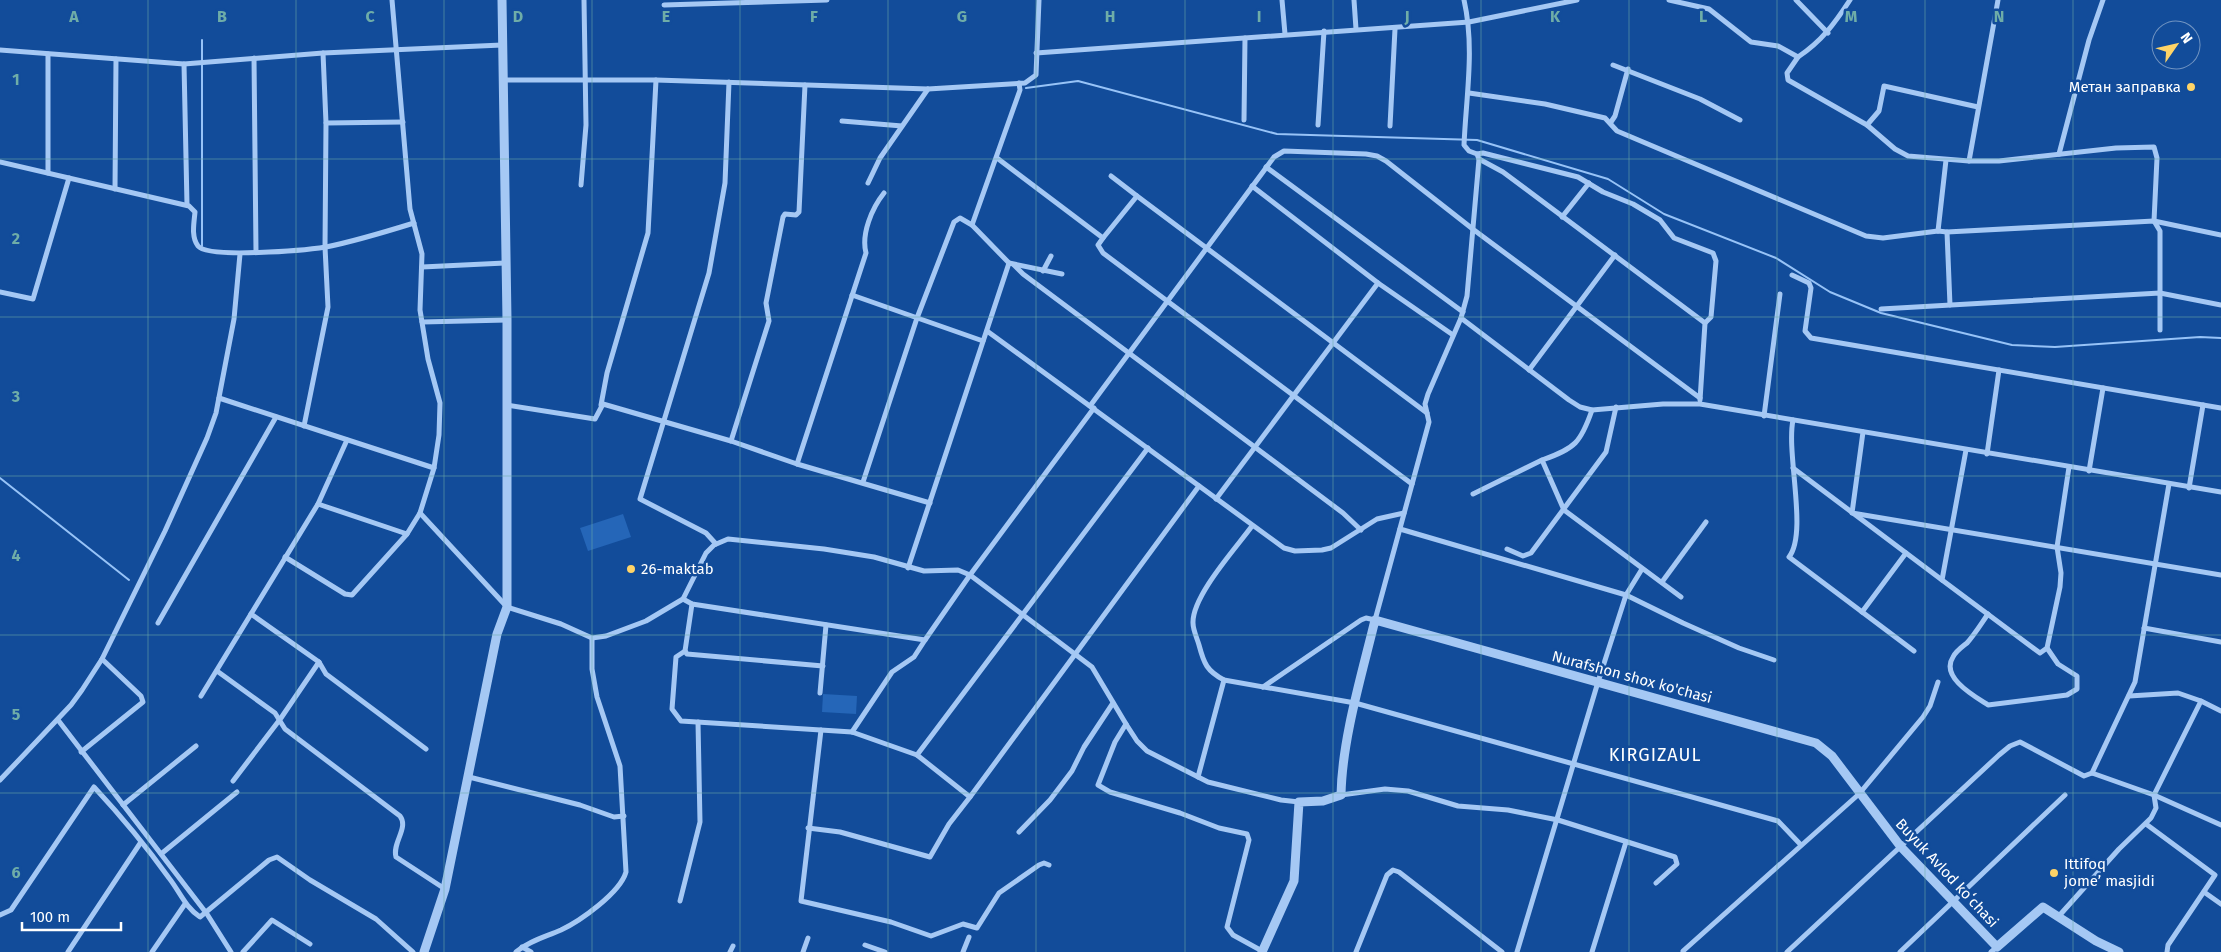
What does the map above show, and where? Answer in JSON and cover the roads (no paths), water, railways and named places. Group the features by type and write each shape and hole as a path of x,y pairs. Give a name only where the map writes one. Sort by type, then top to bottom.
{"street":[{"path":"285,557 345,594 352,595 407,534 420,513 434,468 439,435 440,402 428,359 420,310 422,254 410,209 392,0"},
{"path":"424,952 445,889 497,634 507,607 507,320 502,0"},
{"path":"582,185 586,125 584,0"},
{"path":"664,5 827,0"},
{"path":"503,80 656,80 928,89 1019,83 1030,80 1036,75 1039,0"},
{"path":"1282,0 1285,34"},
{"path":"1354,0 1356,29"},
{"path":"1464,0 1469,22 1468,93 1464,140 1466,148 1503,172 1705,323"},
{"path":"1036,53 1356,29 1395,29 1469,22 1577,0"},
{"path":"1669,0 1709,9 1752,42 1778,46 1798,57"},
{"path":"1796,0 1828,33"},
{"path":"1850,0 1828,33 1816,45 1798,57 1786,73 1788,80 1867,126 1895,149 1908,156 1946,160 2000,160 2116,148 2154,147 2156,158 2154,221 2160,231 2160,330"},
{"path":"1969,161 1998,0"},
{"path":"2059,154 2089,40 2103,0"},
{"path":"1390,126 1395,29"},
{"path":"1318,125 1324,32"},
{"path":"1244,120 1245,38"},
{"path":"0,50 184,64 323,53 502,45"},
{"path":"304,426 328,307 325,247 326,123 323,53"},
{"path":"48,54 48,173"},
{"path":"254,58 256,252"},
{"path":"115,189 116,59"},
{"path":"184,64 187,205"},
{"path":"1613,65 1628,69 1700,99 1740,120"},
{"path":"1611,122 1615,116 1628,69"},
{"path":"600,410 606,372 648,233 656,80"},
{"path":"716,544 706,533 640,499 709,273 725,183 729,82"},
{"path":"972,225 1020,90 1019,83"},
{"path":"731,441 769,321 766,303 783,217 785,214 796,215 799,212 804,85"},
{"path":"1867,126 1879,111 1884,86 1978,107"},
{"path":"868,183 880,158 928,89"},
{"path":"1468,93 1545,104 1605,118 1618,131 1857,233 1883,238 1938,231 2154,221 2221,235"},
{"path":"842,121 902,126"},
{"path":"326,123 403,122"},
{"path":"852,732 892,672 914,657 970,575 1206,247 1274,157 1284,151 1377,156 1700,401"},
{"path":"1341,795 1341,780 1355,703 1375,620 1429,422 1425,404 1452,335 1461,318 1467,296 1474,230 1478,157 1483,153 1578,177 1633,204 1660,220 1674,238 1714,253 1716,261 1710,317 1705,323 1700,401"},
{"path":"997,158 1103,238"},
{"path":"1938,231 1946,160"},
{"path":"0,162 187,205 194,209 194,238 198,247 205,250 240,254 325,247 414,223"},
{"path":"1266,167 1463,312"},
{"path":"1111,176 1427,413"},
{"path":"0,292 33,299 69,178"},
{"path":"1562,216 1589,183"},
{"path":"1252,186 1378,283 1452,335"},
{"path":"797,464 866,253 863,242 873,213 884,193"},
{"path":"1137,196 1103,238 1098,245 1099,249 1412,484"},
{"path":"863,482 918,318 954,222 960,218 972,225 1023,274 1343,513 1361,530"},
{"path":"1947,232 1950,305"},
{"path":"0,780 77,698 102,659 165,531 207,438 219,398 234,319 240,254"},
{"path":"1529,370 1615,255"},
{"path":"1043,271 1051,256"},
{"path":"422,267 505,262"},
{"path":"1012,264 1062,274"},
{"path":"908,568 983,341 1012,264"},
{"path":"1792,275 1809,283 1812,288 1806,331 1808,337 2221,408"},
{"path":"1216,499 1378,283"},
{"path":"1881,308 2160,293 2221,305"},
{"path":"1764,416 1780,294"},
{"path":"852,295 983,341"},
{"path":"1461,318 1568,400 1580,407 1592,410 1700,401 1764,416 2221,492"},
{"path":"422,322 507,320"},
{"path":"987,331 1284,548 1295,551 1331,548 1377,520 1404,513"},
{"path":"1986,454 1999,370"},
{"path":"2089,471 2103,388"},
{"path":"219,398 434,468"},
{"path":"506,405 595,420 603,404 731,441 797,464 930,503"},
{"path":"2189,488 2203,405"},
{"path":"1507,549 1522,556 1531,553 1606,452 1616,407"},
{"path":"1473,494 1573,447 1583,435 1592,410"},
{"path":"158,623 276,417"},
{"path":"1793,420 1790,435 1796,546 1789,557 1914,651"},
{"path":"1852,513 1863,432"},
{"path":"201,696 318,504 347,440"},
{"path":"917,755 1148,448"},
{"path":"1942,580 1966,450"},
{"path":"1542,460 1564,510 1681,597"},
{"path":"1793,468 2038,651 2042,652 2047,648 2060,587 2061,573 2057,547 2069,467"},
{"path":"2092,774 2135,682 2169,484"},
{"path":"809,828 840,832 930,857 949,824 1199,486"},
{"path":"318,504 407,534"},
{"path":"420,513 507,607 561,624 592,638 606,636 646,621 683,599 706,553 716,544 728,539 824,548 874,557 924,571 958,570 970,575 1097,671 1113,703 1137,741 1147,751 1198,777 1272,798 1299,802 1323,801 1341,795 1385,789 1408,791 1458,806 1508,810 1558,820 1676,859 1676,864 1656,883"},
{"path":"1852,513 2221,575"},
{"path":"1662,582 1706,522"},
{"path":"1252,526 1209,581 1202,593 1193,622 1202,656 1210,673 1224,680 1355,703 1778,821 1801,845"},
{"path":"1400,529 1626,595 1707,634 1774,660"},
{"path":"1862,612 1906,553"},
{"path":"1517,952 1626,595 1642,569"},
{"path":"683,599 692,604 925,640"},
{"path":"692,604 685,651 676,657 672,709 681,721 852,732 917,755 970,797"},
{"path":"251,614 319,662 326,674 426,749"},
{"path":"1988,614 1967,642 1952,657 1950,665 1951,674 1959,683 1988,705 2067,695 2077,688 2079,683 2077,676 2058,664 2047,648"},
{"path":"1263,687 1363,619 1375,620"},
{"name":"Nurafshon shox ko'chasi","path":"1375,620 1816,743 1832,756 1859,794"},
{"path":"820,693 826,625"},
{"path":"2144,628 2221,642"},
{"path":"516,952 522,947 563,929 598,905 620,884 626,868 620,766 617,752 605,725 594,683 592,638"},
{"path":"685,651 692,656 823,666"},
{"path":"81,752 143,702 141,696 102,659"},
{"path":"233,781 281,718 319,662"},
{"path":"217,671 281,718 285,729 400,816 403,825 395,850 396,857 445,889"},
{"path":"1198,777 1224,680"},
{"path":"1683,951 1859,794 1923,717 1930,706 1938,682"},
{"path":"2129,696 2178,693 2201,701 2221,711"},
{"path":"2058,917 2119,849 2146,824 2156,808 2154,795 2201,701"},
{"path":"1020,832 1050,800 1072,771 1084,747 1113,703"},
{"path":"58,720 207,914 231,952"},
{"path":"680,901 700,822 698,722"},
{"path":"1126,724 1112,750 1098,785 1110,792 1180,813 1219,828 1247,834 1249,840 1227,927 1233,934 1262,952 1294,881 1299,802"},
{"path":"821,730 801,901 891,922 931,936 964,924 977,928 999,893 1040,865 1044,863 1049,866"},
{"path":"1787,952 2010,746 2020,742 2084,776 2092,774 2154,795 2221,825"},
{"path":"123,804 196,746"},
{"path":"0,915 11,910 102,777"},
{"path":"469,777 580,805 614,817 624,816"},
{"path":"94,787 169,877 185,904 200,917 207,914 269,860 278,857 310,880 376,919 413,952"},
{"path":"161,854 237,792"},
{"name":"Buyuk Avlod koʻchasi","path":"1859,794 1901,847 1994,949 2043,907 2096,941 2119,952"},
{"path":"1900,952 2065,795"},
{"path":"2146,824 2221,880"},
{"path":"68,952 141,842"},
{"path":"1592,952 1626,842"},
{"path":"1356,952 1387,875 1393,870 1400,872 1502,952"},
{"path":"2167,952 2168,945 2215,875"},
{"path":"2204,892 2221,904"},
{"path":"152,952 185,904"},
{"path":"243,952 272,920 310,944"},
{"path":"963,952 969,937"},
{"path":"803,952 808,938"},
{"path":"730,952 733,946"},
{"path":"865,946 885,952"},
{"path":"522,947 531,952"}],"waterway":[{"path":"202,40 202,246"},
{"path":"1026,88 1078,81 1277,134 1477,140 1608,179 1664,214 1776,258 1830,292 1881,313 2012,345 2055,347 2200,337 2221,338"},
{"path":"0,478 129,580"}],"place":[{"name":"Метан заправка","path":"2191,87"},
{"name":"26-maktab","path":"631,569"},
{"name":"Ittifoq jome’ masjidi","path":"2054,873"}],"district":[{"name":"KIRGIZAUL","path":"1655,755"}]}
